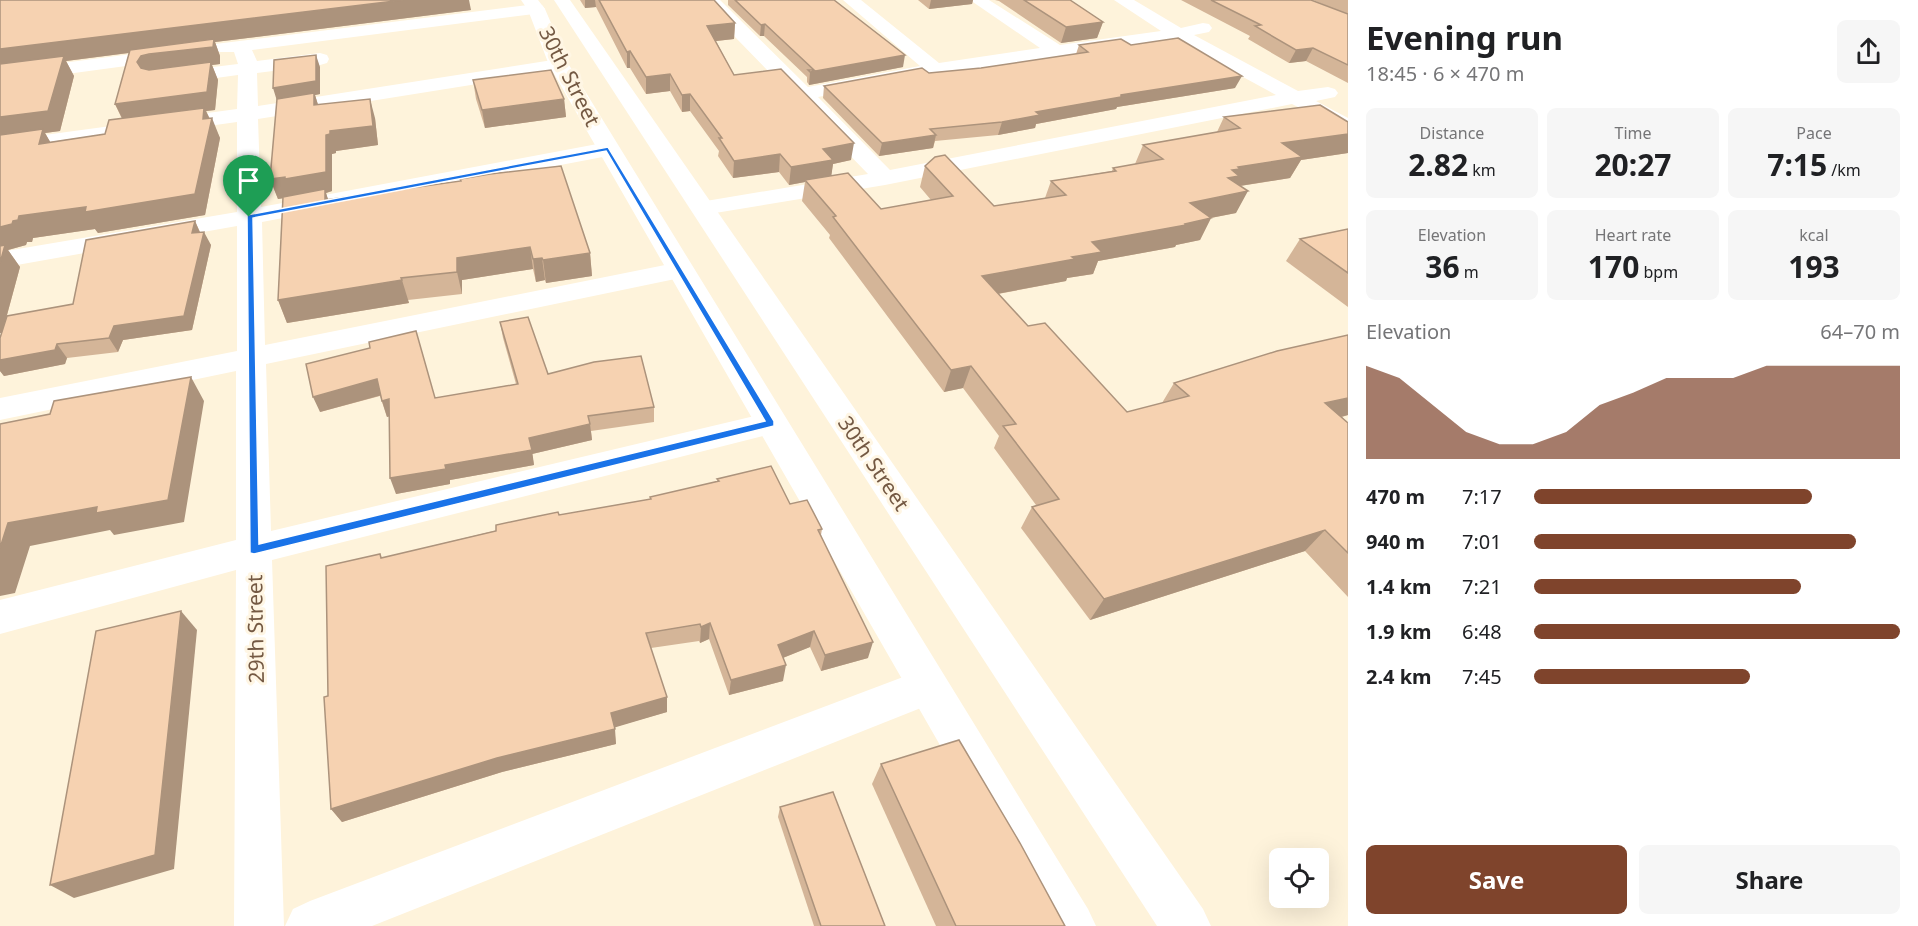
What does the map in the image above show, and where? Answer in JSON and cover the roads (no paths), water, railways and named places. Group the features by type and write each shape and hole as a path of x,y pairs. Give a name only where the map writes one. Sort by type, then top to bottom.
{"street":[{"path":"711,0 741,34 804,94 885,178"},
{"path":"851,0 935,69"},
{"path":"978,0 1056,51"},
{"path":"1122,0 1178,34 1296,87 1348,126"},
{"path":"1155,0 1255,55"},
{"path":"153,80 243,57 542,3"},
{"name":"30th Street","path":"542,3 559,65 1071,926"},
{"name":"30th Street","path":"542,3 703,208 1186,926"},
{"path":"471,34 479,30 478,15"},
{"path":"804,94 935,69 1178,34 1203,28"},
{"path":"0,77 200,51 243,57 338,56"},
{"name":"29th Street","path":"243,57 248,114 259,926"},
{"path":"0,147 248,114 559,65"},
{"path":"703,208 885,178 1296,87 1328,93 1348,104"},
{"path":"0,260 249,217 608,149"},
{"path":"0,409 680,270"},
{"path":"0,617 254,550 771,423"},
{"path":"310,926 927,687"}]}
